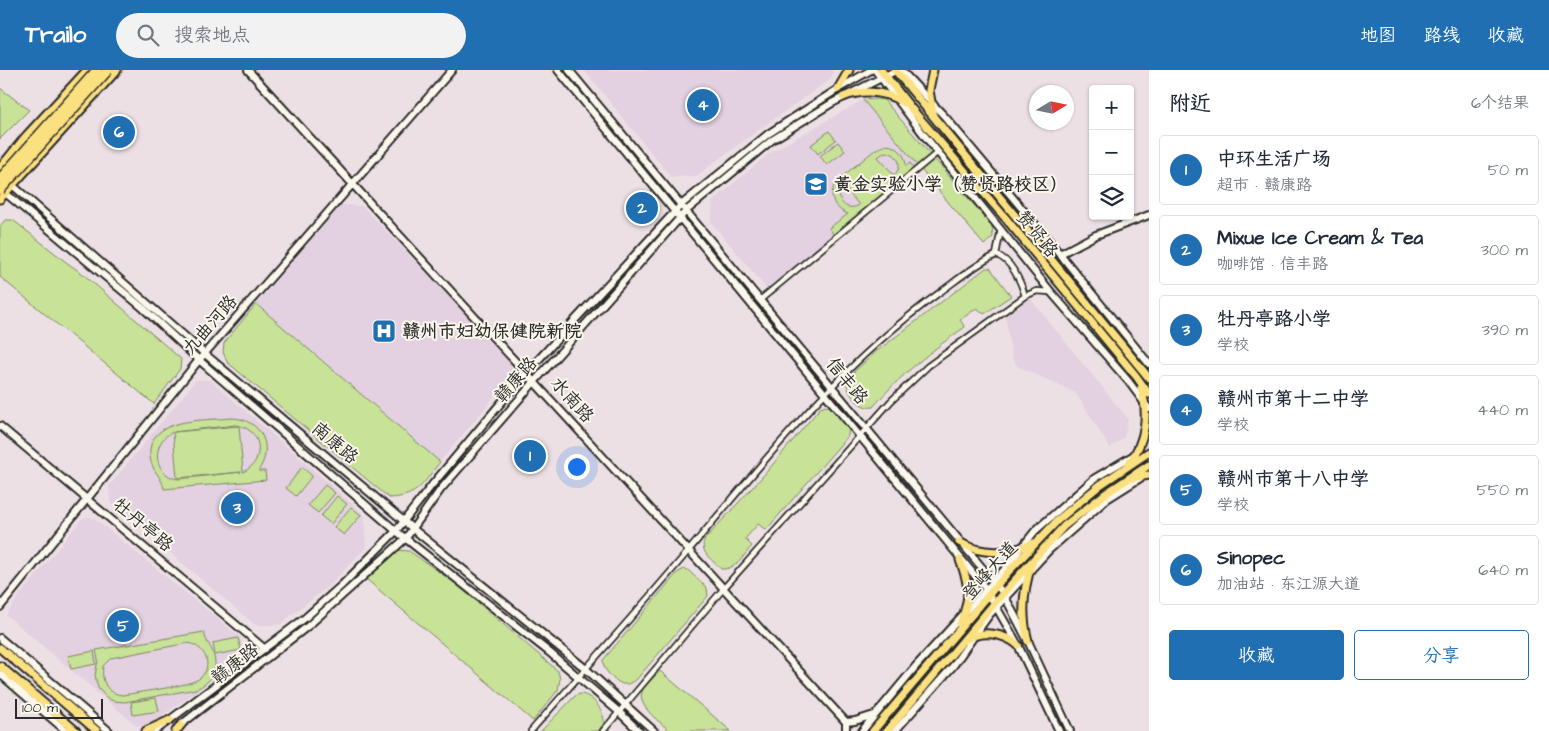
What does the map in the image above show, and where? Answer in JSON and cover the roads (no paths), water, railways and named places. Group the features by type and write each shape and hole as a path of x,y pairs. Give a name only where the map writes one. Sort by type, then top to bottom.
{"highway":[{"path":"0,179 97,70"},
{"path":"2,191 108,70"}],"main road":[{"path":"0,168 27,135 87,70"},
{"path":"0,199 2,191 13,185 118,70"},
{"name":"水南路","path":"248,70 351,184 535,380 688,551 846,722"},
{"name":"九曲河路","path":"0,607 205,354 452,70"},
{"name":"信丰路","path":"558,70 987,592 1018,645 1059,731"},
{"name":"信丰路","path":"569,70 1004,595 1028,641 1070,731"},
{"path":"838,88 849,70"},
{"path":"873,70 882,74 898,99 938,152 1051,292 1147,406"},
{"name":"赣康路","path":"155,731 305,618 342,585 396,531 403,520 527,372 681,205 768,134 838,88 873,70"},
{"path":"897,70 946,118 1149,364"},
{"name":"赣康路","path":"177,729 308,626 406,538 441,490 535,380 686,211 772,140 882,74 897,70"},
{"name":"赞贤路","path":"897,70 936,121 1149,378"},
{"path":"933,70 929,83 929,102 936,121"},
{"name":"赞贤路","path":"882,74 1008,222 1149,394"},
{"path":"843,97 855,93 880,93 898,99 910,108"},
{"name":"南康路","path":"0,174 205,354 412,528 586,669 654,731"},
{"path":"0,204 2,191"},
{"name":"南康路","path":"2,191 143,308 396,531 548,652 620,712 639,731"},
{"path":"1060,254 1096,235 1149,215"},
{"path":"1127,466 1135,455 1144,433 1146,418 1147,406 1136,376"},
{"name":"牡丹亭路","path":"0,426 265,649"},
{"name":"登峰大道","path":"873,731 957,632 987,592 1058,520 1100,485 1149,452"},
{"path":"995,584 1035,531 1095,478 1135,455"},
{"name":"登峰大道","path":"887,731 996,605 1035,556 1064,526 1120,483 1149,465"},
{"path":"1120,483 1147,475"},
{"path":"1004,595 1049,550 1107,499 1147,475"},
{"path":"959,542 987,552 1002,552 1037,542"},
{"path":"1028,641 1024,624 1023,606 1029,571 1035,556"},
{"path":"957,632 965,611 969,585 960,560"},
{"path":"862,731 965,611 987,592"},
{"path":"895,731 953,666 996,605"},
{"path":"964,640 974,635 997,635 1018,645"},
{"path":"0,638 109,731"},
{"path":"0,648 97,731"},
{"path":"0,666 75,730"},
{"path":"0,674 66,731"},
{"path":"846,731 846,722 876,714"},
{"path":"146,731 170,720"},
{"path":"88,725 104,731"}],"street":[{"path":"760,300 938,152"},
{"path":"531,731 688,551 763,461 825,393 868,349 908,316 996,255 1001,228"},
{"path":"996,255 1000,256 1018,276 1025,296"},
{"path":"603,731 724,588 891,401 928,366 1025,296 1044,290 1051,292"}],"place":[{"name":"赣州市第十二中学","path":"703,105"},
{"name":"Sinopec","path":"119,132"},
{"name":"黄金实验小学（赞贤路校区）","path":"816,184"},
{"name":"Mixue Ice Cream & Tea","path":"642,208"},
{"name":"赣州市妇幼保健院新院","path":"384,331"},
{"name":"中环生活广场","path":"530,456"},
{"name":"牡丹亭路小学","path":"237,508"},
{"name":"赣州市第十八中学","path":"123,626"}]}
